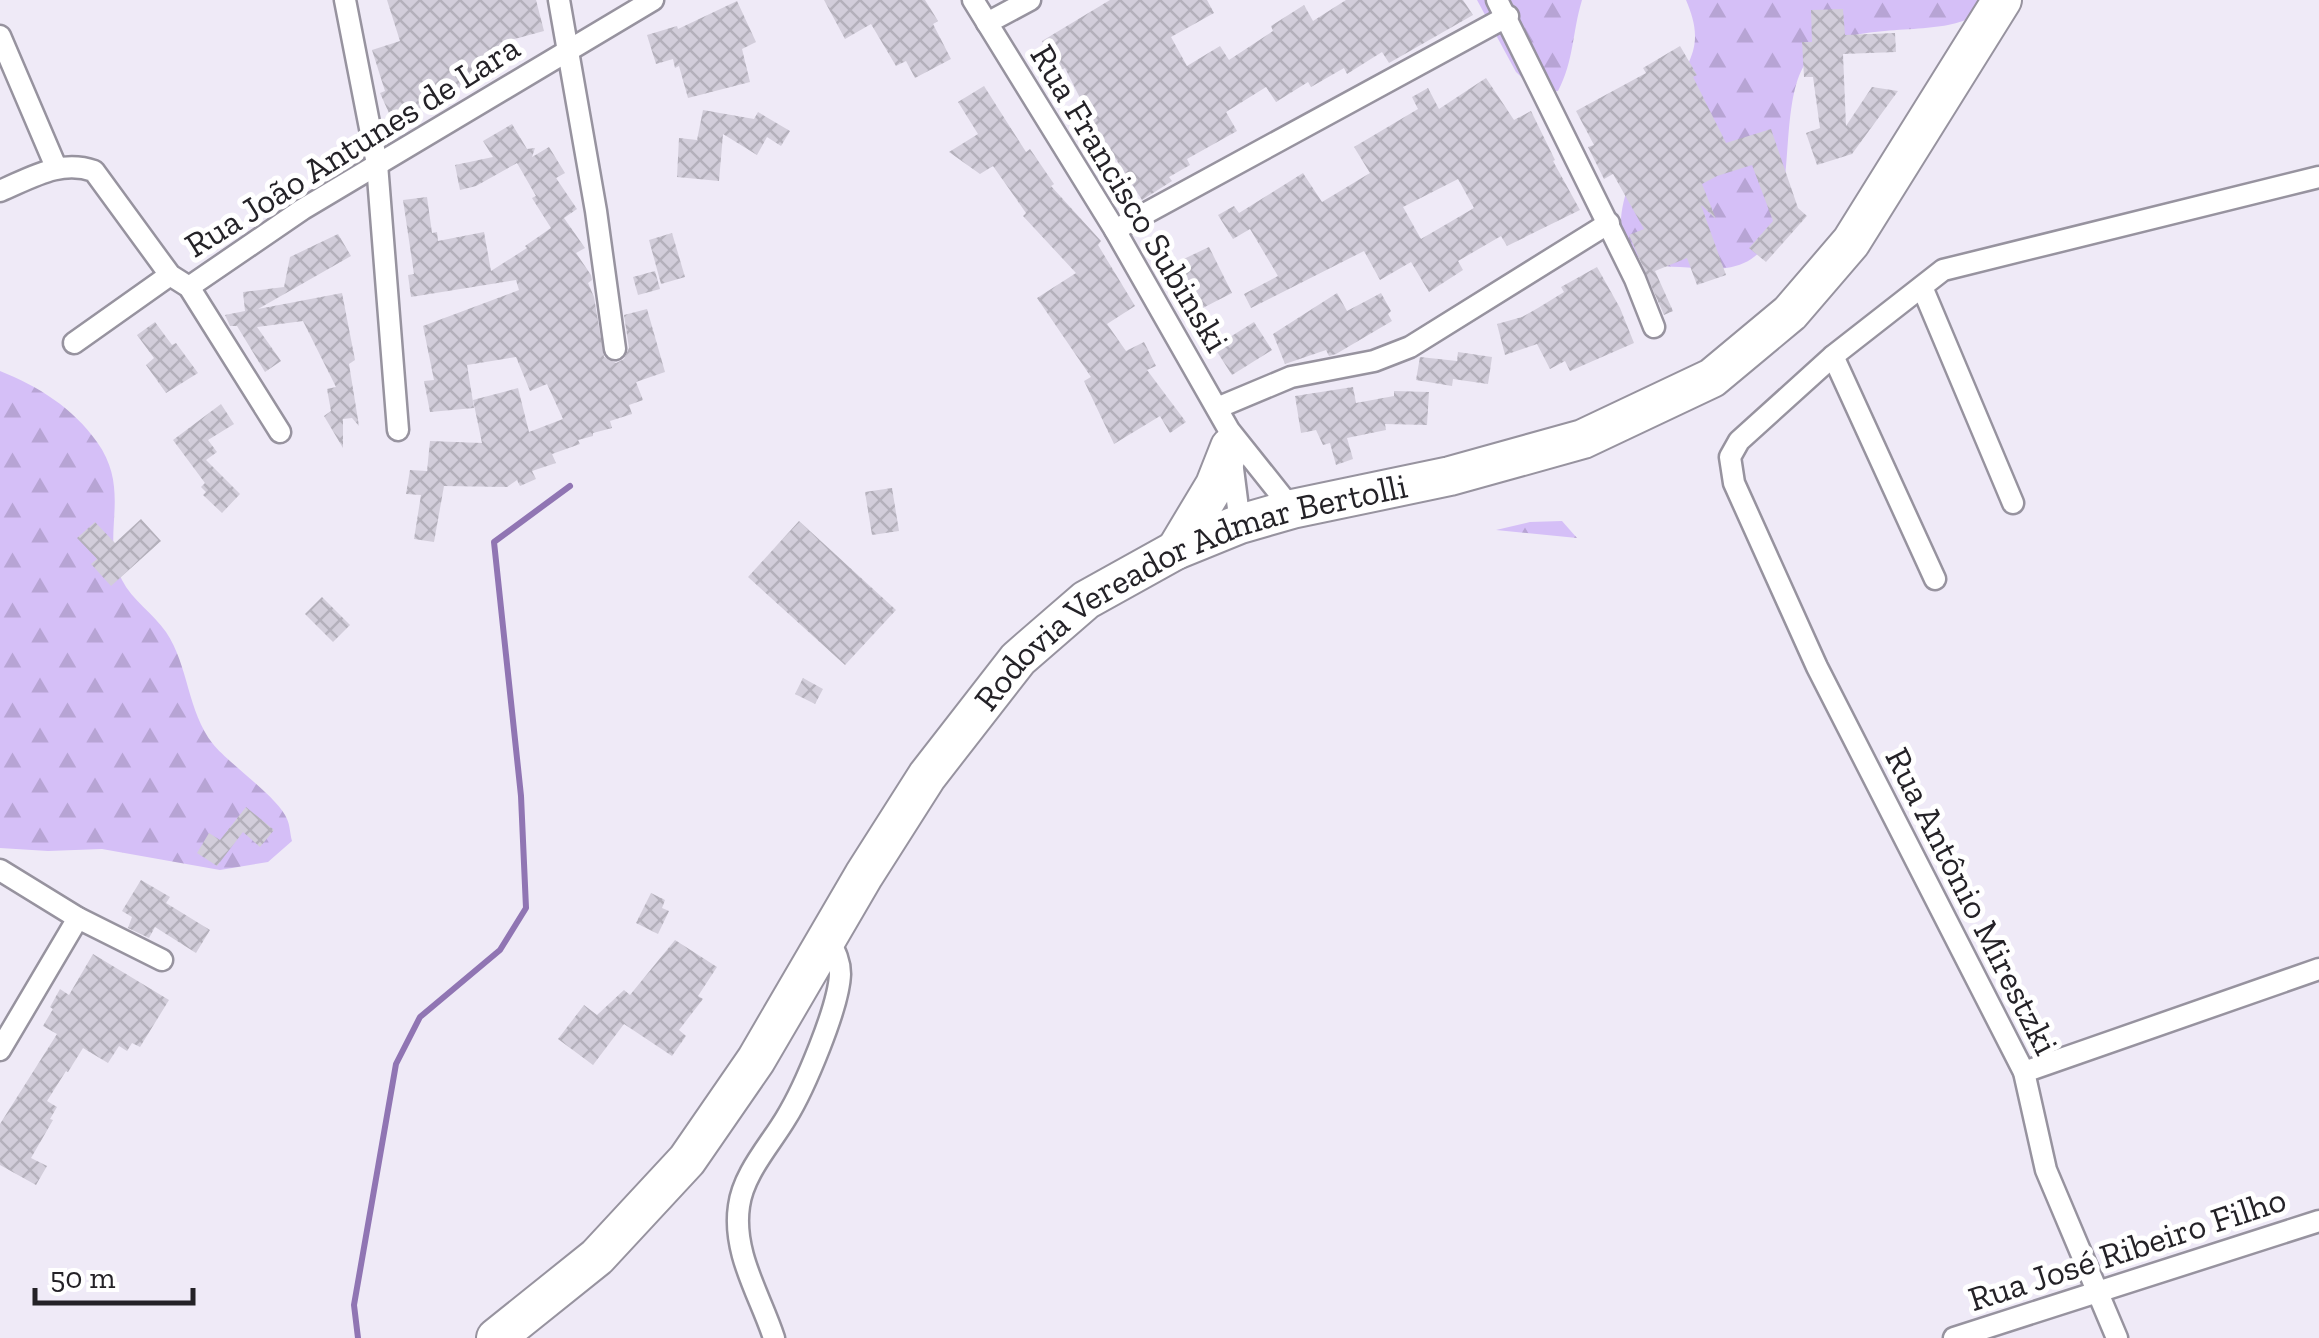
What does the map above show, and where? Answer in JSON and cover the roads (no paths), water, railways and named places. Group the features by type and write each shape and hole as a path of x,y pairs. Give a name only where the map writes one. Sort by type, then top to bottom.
{"highway":[{"name":"Rodovia Vereador Admar Bertolli","path":"496,1338 597,1257 687,1160 756,1060 927,776 1018,659 1086,600 1176,550 1240,524 1292,509 1450,476 1583,439 1712,378 1790,313 1851,242 2002,0"},
{"path":"1176,550 1216,485 1230,438"}],"street":[{"path":"345,0 377,164 398,430"},
{"path":"559,0 594,193 616,350"},
{"name":"Rua João Antunes de Lara","path":"189,287 303,208 653,0"},
{"name":"Rua Francisco Subinski","path":"973,0 1115,230 1217,408 1230,438 1240,524"},
{"path":"988,23 1030,0"},
{"path":"1115,230 1503,8 1654,327"},
{"path":"0,36 56,167"},
{"path":"0,191 56,167 77,165 94,171 170,275 189,287 280,432"},
{"path":"1935,580 1833,356 1943,270 2319,177"},
{"path":"1217,408 1291,377 1374,361 1410,347 1608,224"},
{"path":"74,344 170,275"},
{"path":"1922,287 2013,503"},
{"name":"Rua Antônio Mirestzki","path":"1833,356 1739,441 1730,457 1734,482 1817,667 2024,1072 2046,1170 2117,1338"},
{"name":"Rua Francisco Subinski","path":"1230,438 1292,509"},
{"path":"0,870 78,918 162,960"},
{"path":"0,1050 78,918"},
{"path":"774,1338 746,1267 737,1232 739,1201 753,1170 789,1114 836,996 838,957 828,938"},
{"path":"2024,1072 2319,969"},
{"name":"Rua José Ribeiro Filho","path":"1954,1338 2319,1222"}],"waterway":[{"path":"358,1338 354,1305 396,1064 420,1017 500,950 526,908 521,796 494,542 570,486"}]}
